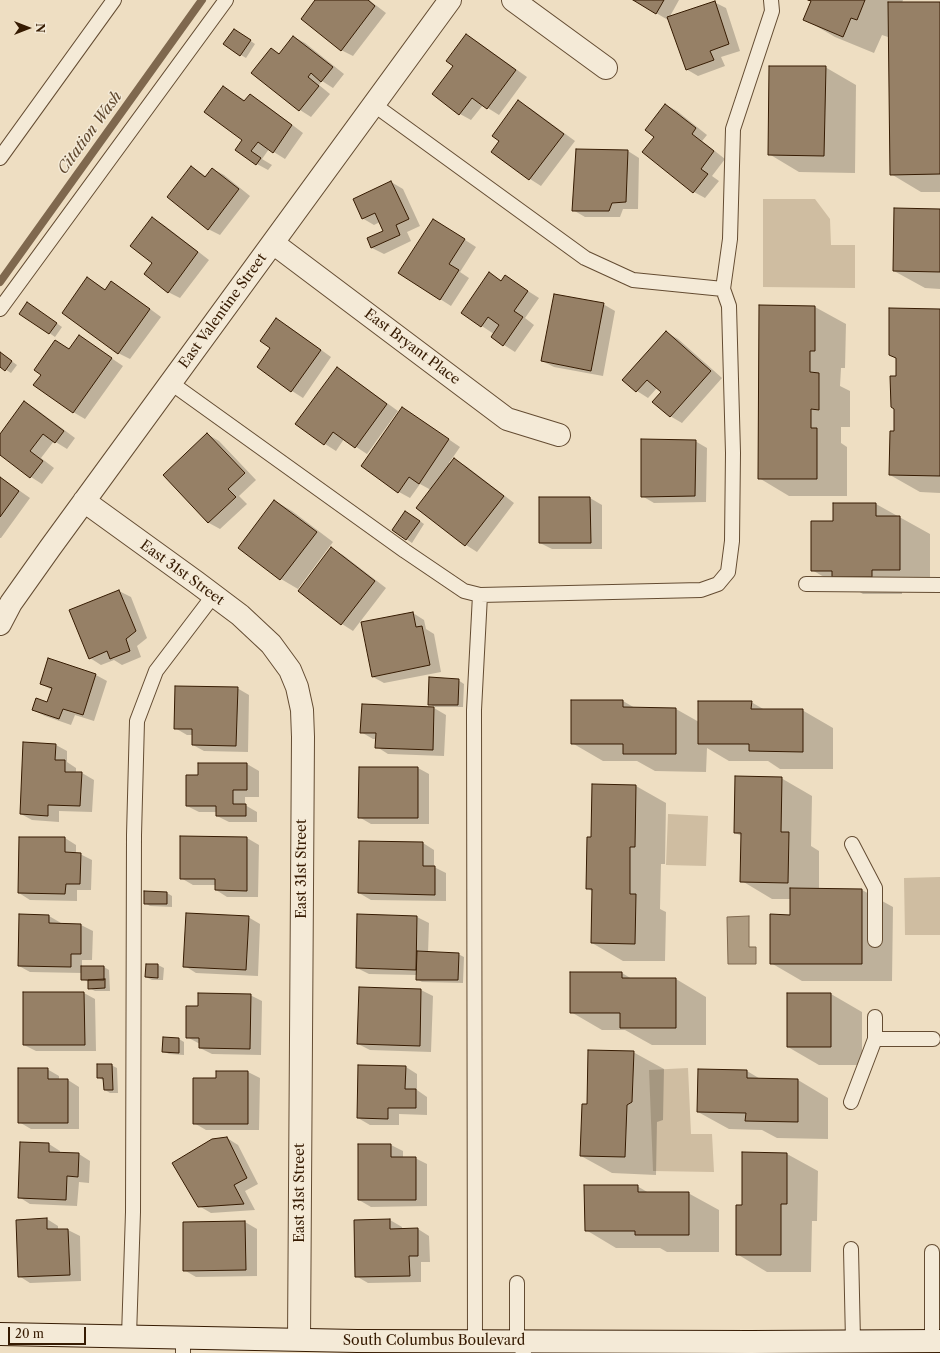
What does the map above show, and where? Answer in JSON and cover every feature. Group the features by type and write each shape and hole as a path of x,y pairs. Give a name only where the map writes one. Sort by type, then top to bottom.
{"street":[{"name":"East Valentine Street","path":"0,624 11,603 84,501 450,0"},
{"path":"512,0 606,68"},
{"name":"East Bryant Place","path":"273,242 507,419 559,435"},
{"name":"East 31st Street","path":"84,501 213,596 256,630 271,644 290,670 297,688 302,710 303,737 299,1339"},
{"name":"South Columbus Boulevard","path":"0,1334 129,1336 184,1345 299,1339 357,1347 474,1341 520,1347 752,1348 853,1341 930,1343"}],"lane":[{"path":"0,158 114,0"},
{"path":"0,309 226,0"},
{"path":"170,383 405,551 464,591 480,595 701,590 718,584 728,572 732,541 733,453 729,306 723,289 730,239 733,129 772,11 771,0"},
{"path":"373,104 585,258 633,280 723,289"},
{"path":"806,584 940,585"},
{"path":"474,1341 474,710 480,595"},
{"path":"129,1336 133,1212 134,835 137,721 156,671 213,596"},
{"path":"852,844 875,888 875,940"},
{"path":"851,1102 875,1039 875,1017"},
{"path":"875,1039 933,1039"},
{"path":"851,1249 853,1341"},
{"path":"930,1343 932,1252"},
{"path":"517,1283 520,1347"}],"shaded area":[{"path":"763,199 815,199 830,219 831,245 855,245 855,288 763,287"},
{"path":"668,814 708,816 706,866 666,865"},
{"path":"940,877 940,935 905,935 904,878"},
{"path":"749,916 749,947 756,947 756,964 728,964 727,917"},
{"path":"688,1068 691,1134 712,1134 714,1172 653,1171 649,1070"}],"building":[{"path":"315,0 368,0 375,6 341,51 301,19"},
{"path":"633,0 664,0 656,14"},
{"path":"808,0 865,0 857,20 851,18 843,37 803,20 811,1"},
{"path":"715,1 729,44 710,51 714,60 686,70 667,17"},
{"path":"888,2 940,2 940,174 890,175"},
{"path":"234,29 251,40 240,56 223,44"},
{"path":"466,34 516,70 487,109 472,98 459,115 432,94 453,66 446,61"},
{"path":"293,36 333,67 321,82 311,73 308,77 319,86 299,111 251,73 271,48 279,54"},
{"path":"769,66 826,66 824,156 768,155"},
{"path":"223,86 244,101 250,94 292,125 273,153 258,142 251,151 261,158 256,165 235,150 242,140 204,112"},
{"path":"518,100 564,134 529,180 491,152 499,141 492,136"},
{"path":"665,104 696,128 692,134 714,151 701,169 708,174 693,193 642,152 654,137 645,130"},
{"path":"576,149 628,150 626,202 612,203 609,211 572,211"},
{"path":"191,166 205,177 212,168 239,189 208,230 167,197"},
{"path":"391,181 409,219 396,225 400,235 371,248 367,238 383,231 375,213 362,219 353,199"},
{"path":"894,208 940,209 940,272 893,271"},
{"path":"152,217 198,252 168,293 144,274 152,263 130,246"},
{"path":"433,219 465,239 449,264 459,270 440,300 398,273"},
{"path":"489,272 501,281 505,275 528,291 514,311 523,317 503,346 491,337 499,325 488,317 481,327 461,313"},
{"path":"87,277 105,290 111,281 150,309 118,354 62,313"},
{"path":"554,294 604,303 591,371 541,361"},
{"path":"27,302 57,323 49,334 19,314"},
{"path":"759,305 815,306 815,351 810,351 810,372 819,373 819,410 811,409 811,428 817,428 817,479 758,479"},
{"path":"889,308 940,309 940,476 889,475 890,431 894,431 894,409 891,407 890,376 896,376 896,358 889,355"},
{"path":"276,318 321,350 291,392 257,367 270,348 260,341"},
{"path":"666,331 711,371 670,417 652,402 661,392 647,380 636,392 622,380"},
{"path":"79,335 112,358 73,413 33,385 41,375 34,370 55,340 69,349"},
{"path":"0,352 12,361 5,371 0,367"},
{"path":"337,367 387,404 355,448 333,432 324,445 295,424"},
{"path":"24,401 64,431 55,443 43,434 30,451 43,461 30,478 0,455 0,434"},
{"path":"402,407 449,439 419,484 409,477 398,493 361,466"},
{"path":"207,433 245,473 228,489 236,497 208,523 163,475"},
{"path":"641,439 696,440 695,496 641,497"},
{"path":"454,458 504,496 465,546 416,508"},
{"path":"0,477 19,491 0,517"},
{"path":"539,497 590,497 591,543 539,543"},
{"path":"274,500 317,532 280,580 238,548"},
{"path":"833,503 876,503 876,516 900,516 900,570 872,570 872,577 832,577 832,571 811,571 811,521 833,521"},
{"path":"405,511 420,521 406,540 392,530"},
{"path":"331,547 375,581 341,625 298,591"},
{"path":"119,590 136,631 126,639 130,651 110,659 107,651 89,659 69,610"},
{"path":"413,612 416,627 422,626 430,665 372,677 361,622"},
{"path":"48,658 96,674 83,715 63,709 59,719 32,710 36,698 47,702 52,688 40,684"},
{"path":"429,677 459,679 458,705 428,705"},
{"path":"175,686 238,687 236,746 192,745 192,729 174,729"},
{"path":"571,700 623,700 623,707 676,708 676,754 623,754 623,744 571,744"},
{"path":"698,701 752,701 751,709 803,709 803,752 749,751 749,744 698,744"},
{"path":"362,704 434,707 433,750 375,748 376,733 360,733"},
{"path":"23,742 56,744 55,760 65,760 65,772 82,772 80,806 48,805 48,816 20,814"},
{"path":"198,763 247,763 247,790 233,790 233,804 246,804 246,816 216,816 216,806 186,806 186,775 198,775"},
{"path":"359,767 418,767 418,818 358,818"},
{"path":"735,776 782,777 781,832 789,832 788,883 740,882 741,833 734,833"},
{"path":"592,784 636,785 635,847 630,847 630,894 636,894 635,944 591,943 592,889 586,889 587,837 591,837"},
{"path":"180,836 247,837 247,891 215,890 215,879 180,879"},
{"path":"19,837 65,837 65,852 81,853 80,884 66,884 65,894 18,893"},
{"path":"359,841 423,842 423,866 435,866 435,895 358,893"},
{"path":"790,888 862,889 862,964 770,964 770,914 790,915"},
{"path":"144,891 167,892 167,904 144,904"},
{"path":"186,913 249,916 246,970 183,967"},
{"path":"19,914 49,915 49,923 81,924 81,954 71,954 71,967 18,966"},
{"path":"357,914 417,916 416,970 356,968"},
{"path":"417,951 459,953 458,980 416,980"},
{"path":"146,964 158,964 158,978 145,977"},
{"path":"81,966 104,966 104,980 81,980"},
{"path":"570,972 622,972 622,978 676,978 676,1028 620,1028 620,1013 570,1013"},
{"path":"105,979 105,988 88,989 88,980"},
{"path":"359,987 421,989 420,1046 357,1044"},
{"path":"23,992 84,992 85,1045 23,1045"},
{"path":"198,993 251,994 250,1049 199,1048 199,1038 186,1038 186,1006 198,1006"},
{"path":"787,993 831,993 831,1047 787,1047"},
{"path":"163,1037 179,1038 179,1053 162,1052"},
{"path":"588,1050 634,1051 632,1102 627,1105 625,1157 580,1156 582,1104 587,1104"},
{"path":"97,1064 112,1064 113,1090 104,1090 103,1078 97,1078"},
{"path":"358,1065 406,1066 405,1089 416,1089 416,1108 388,1108 388,1119 357,1118"},
{"path":"18,1068 48,1068 48,1079 68,1079 68,1123 18,1123"},
{"path":"698,1069 747,1070 747,1078 798,1079 798,1122 745,1121 746,1113 697,1112"},
{"path":"216,1071 248,1071 248,1124 193,1124 193,1078 216,1078"},
{"path":"227,1137 247,1178 234,1185 244,1204 198,1207 172,1163 212,1139"},
{"path":"20,1142 49,1143 49,1152 79,1153 78,1177 67,1176 66,1200 18,1198"},
{"path":"358,1144 391,1144 391,1157 416,1157 416,1200 358,1200"},
{"path":"742,1152 787,1153 787,1204 781,1204 781,1255 736,1255 736,1205 742,1205"},
{"path":"584,1185 638,1185 638,1192 689,1192 689,1235 635,1235 635,1231 585,1231"},
{"path":"47,1218 47,1229 68,1229 70,1275 18,1277 16,1220"},
{"path":"390,1219 390,1229 418,1228 418,1256 409,1256 410,1276 355,1277 354,1220"},
{"path":"245,1221 246,1270 183,1271 183,1222"}],"waterway":[{"name":"Citation Wash","path":"0,282 202,0"}]}
